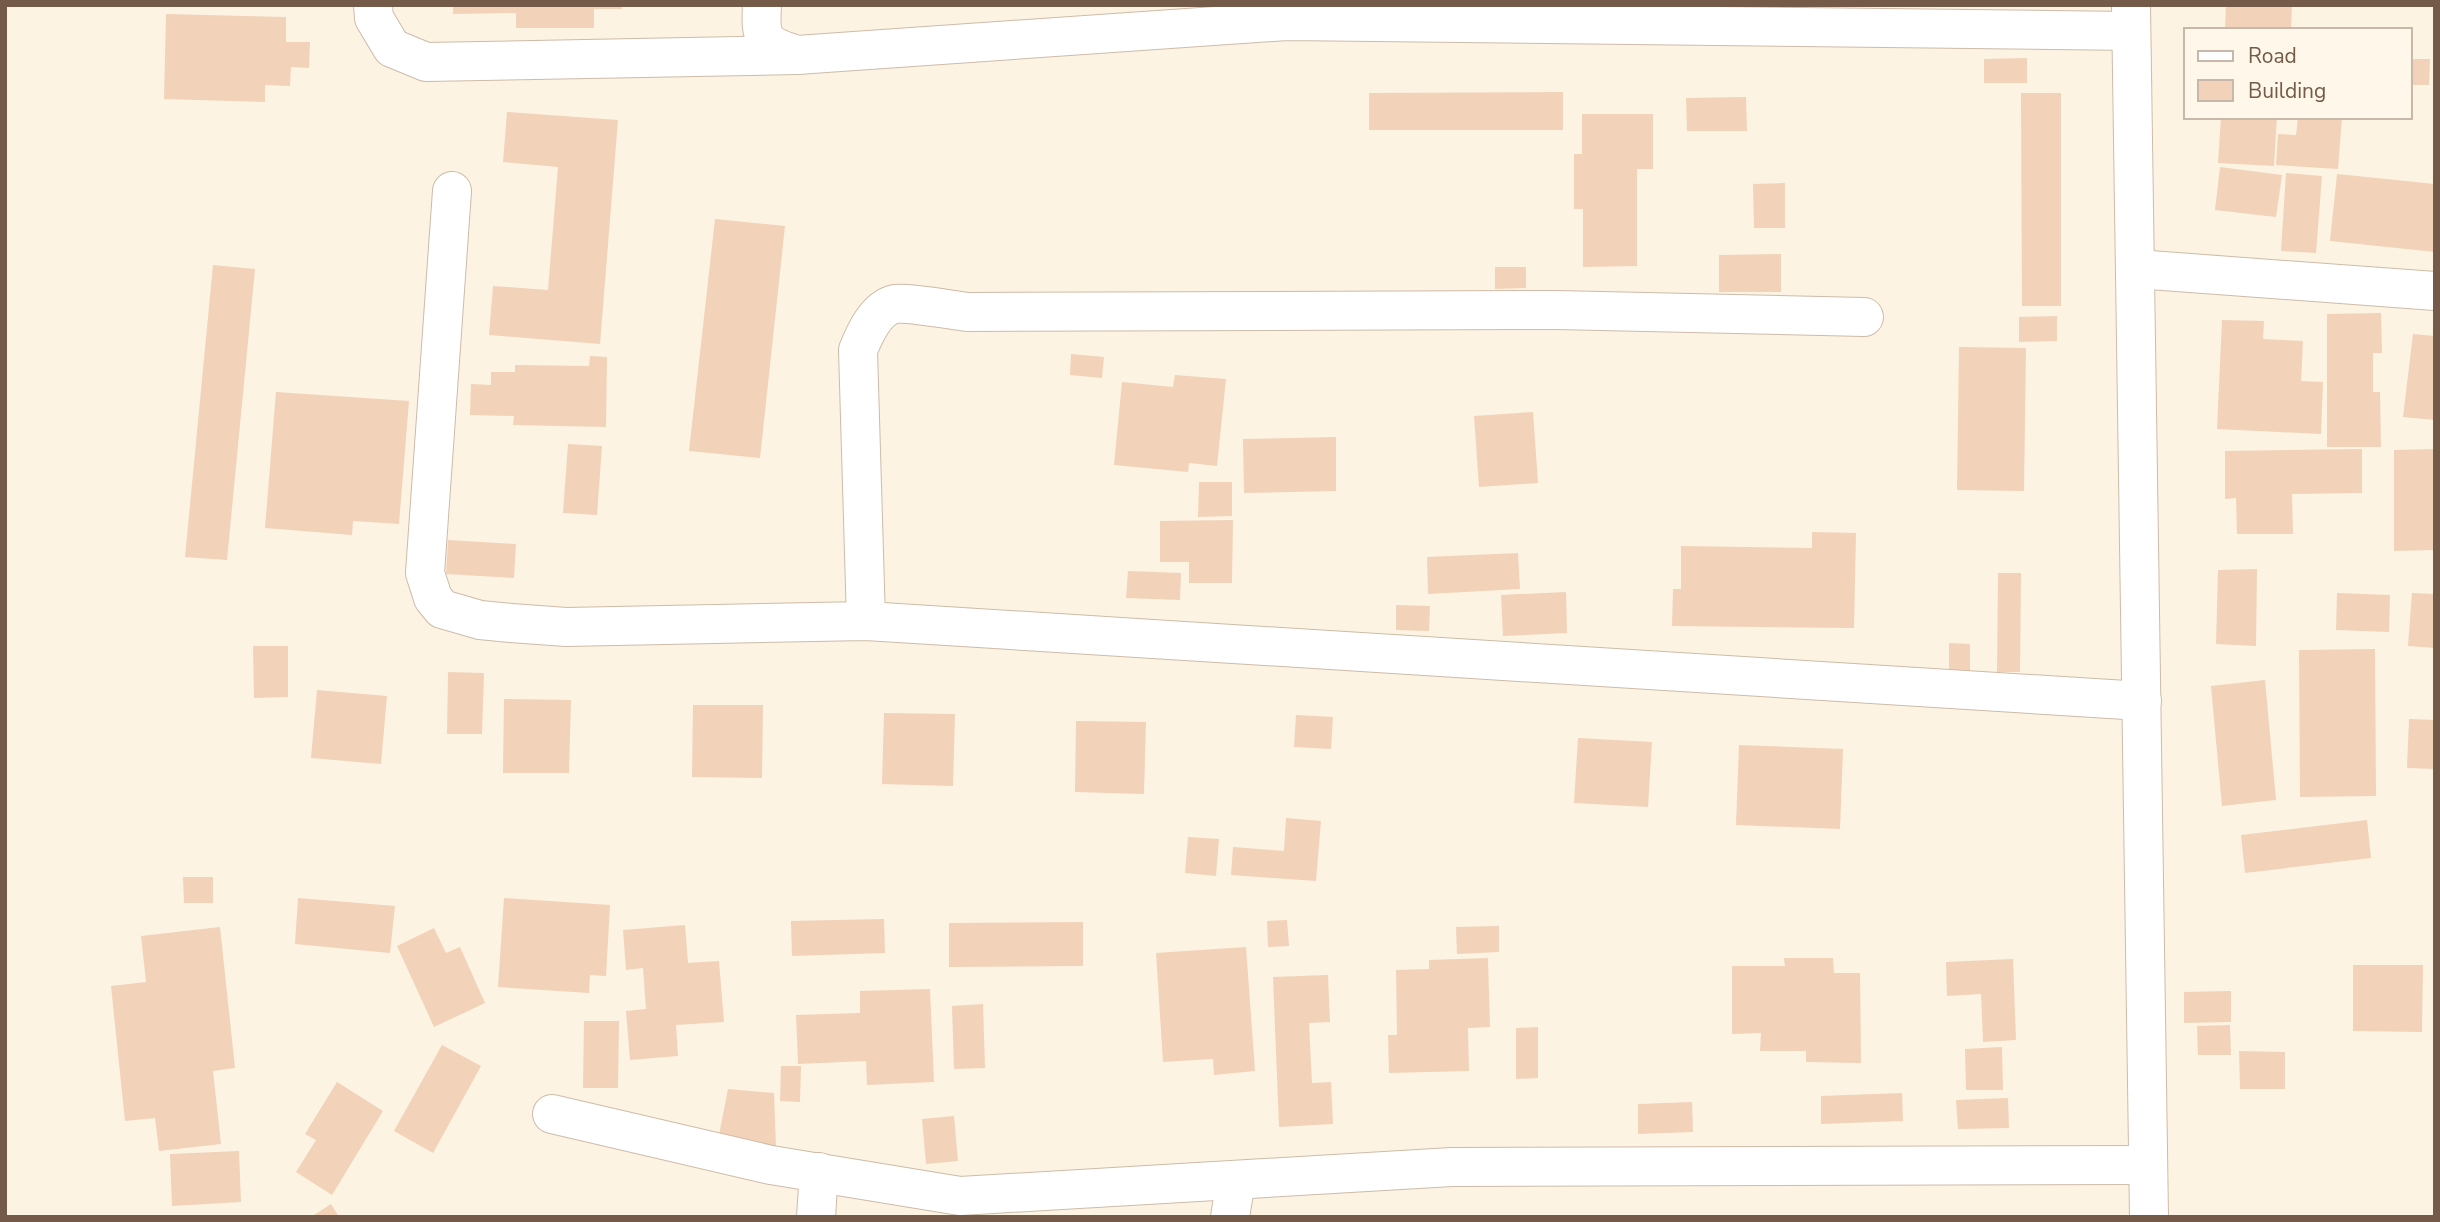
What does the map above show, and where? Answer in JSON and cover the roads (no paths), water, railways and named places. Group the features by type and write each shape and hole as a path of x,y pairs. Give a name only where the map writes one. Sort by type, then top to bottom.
{"street":[{"path":"373,5 374,18 392,48 426,62 797,55 1287,21 2131,18 2149,1217"},
{"path":"762,5 761,31 768,41 777,49 797,55"},
{"path":"452,191 425,573 433,598 442,609 480,621 566,627 866,621 2141,701"},
{"path":"2136,269 2435,291"},
{"path":"866,621 858,350 871,323 883,310 896,304 967,312 1556,310 1864,317"},
{"path":"552,1114 771,1165 960,1196 1452,1167 2148,1165"},
{"path":"816,1217 819,1172"},
{"path":"1230,1217 1236,1180"}]}
